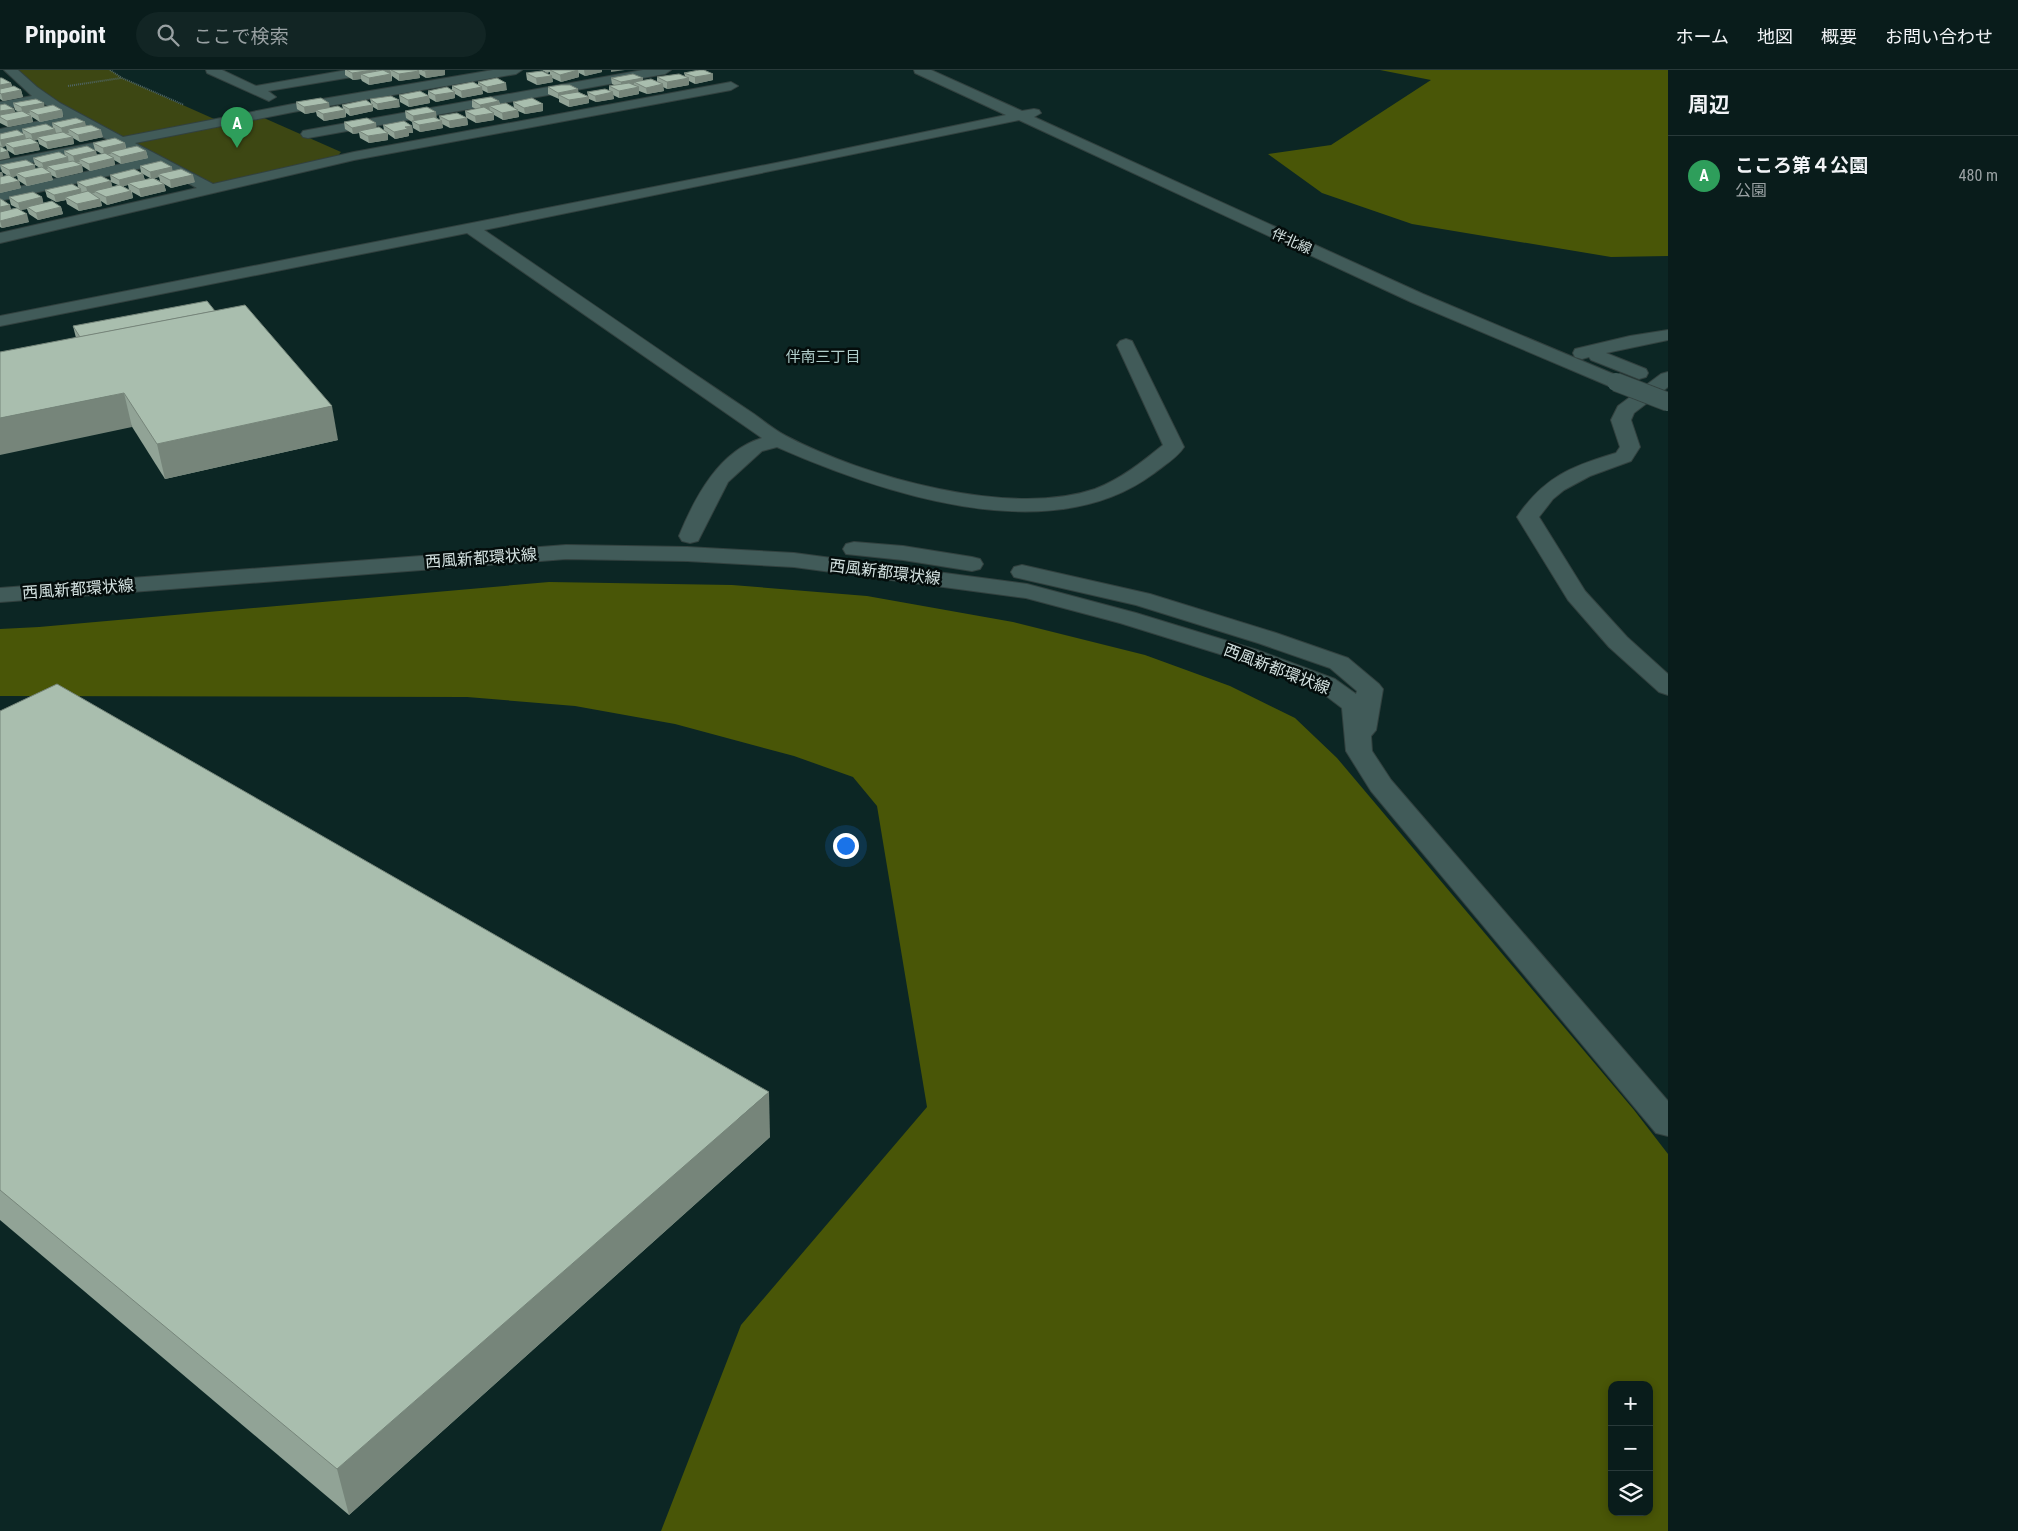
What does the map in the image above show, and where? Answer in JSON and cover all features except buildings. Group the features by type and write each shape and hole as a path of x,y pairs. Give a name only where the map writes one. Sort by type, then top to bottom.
{"street":[{"path":"216,70 253,90 293,108"},
{"path":"253,90 370,70"},
{"path":"0,165 481,73 516,70"},
{"path":"354,156 303,132 665,70"},
{"name":"伴北線","path":"920,70 1416,298 1565,352 1616,382 1668,402"},
{"name":"伴北線","path":"941,70 1034,113 1368,258"},
{"path":"481,73 561,118"},
{"path":"0,81 14,74 39,94 76,118 211,189"},
{"path":"0,238 354,156 731,86 716,78"},
{"path":"0,106 39,94"},
{"path":"0,321 796,163 1034,113"},
{"path":"264,114 281,122"},
{"path":"0,133 76,118"},
{"path":"0,196 157,160"},
{"path":"469,227 778,440 835,466 899,487 969,502 1027,505 1072,500 1108,492 1138,476 1174,446 1126,345"},
{"path":"1565,352 1588,352 1630,341 1668,335"},
{"path":"1588,352 1668,384"},
{"path":"1668,378 1624,410 1621,420 1630,447 1624,457 1592,467 1552,487 1535,503 1528,517 1576,596 1618,642 1668,687"},
{"path":"690,536 719,479 755,448 778,440"},
{"name":"西風新都環状線","path":"0,579 567,533 690,536 903,553 1040,575 1142,599 1267,638 1339,663 1370,689 1359,751"},
{"name":"西風新都環状線","path":"0,595 566,552 687,554 794,560 1027,591 1128,618 1248,655 1326,684 1355,705 1359,751"},
{"path":"1359,751 1381,785 1668,1124"}],"path":[{"path":"110,70 122,78 221,122"},
{"path":"39,94 122,78"}],"green space":[{"path":"11,70 110,70 122,78 221,122 119,141 90,126"},
{"path":"1380,70 1668,70 1668,256 1611,257 1412,224 1322,193 1268,154 1331,145 1431,80"},
{"path":"251,118 264,118 341,152 337,157 222,183 209,183 135,145 140,140"},
{"path":"549,582 732,585 867,596 1013,622 1145,655 1230,686 1295,718 1337,758 1634,1110 1668,1154 1668,1531 661,1531 741,1325 927,1107 877,806 853,777 794,756 675,724 575,706 467,697 0,696 0,629"}],"place":[{"name":"こころ第４公園","path":"237,148"}],"district":[{"name":"伴南三丁目","path":"823,357"}]}
